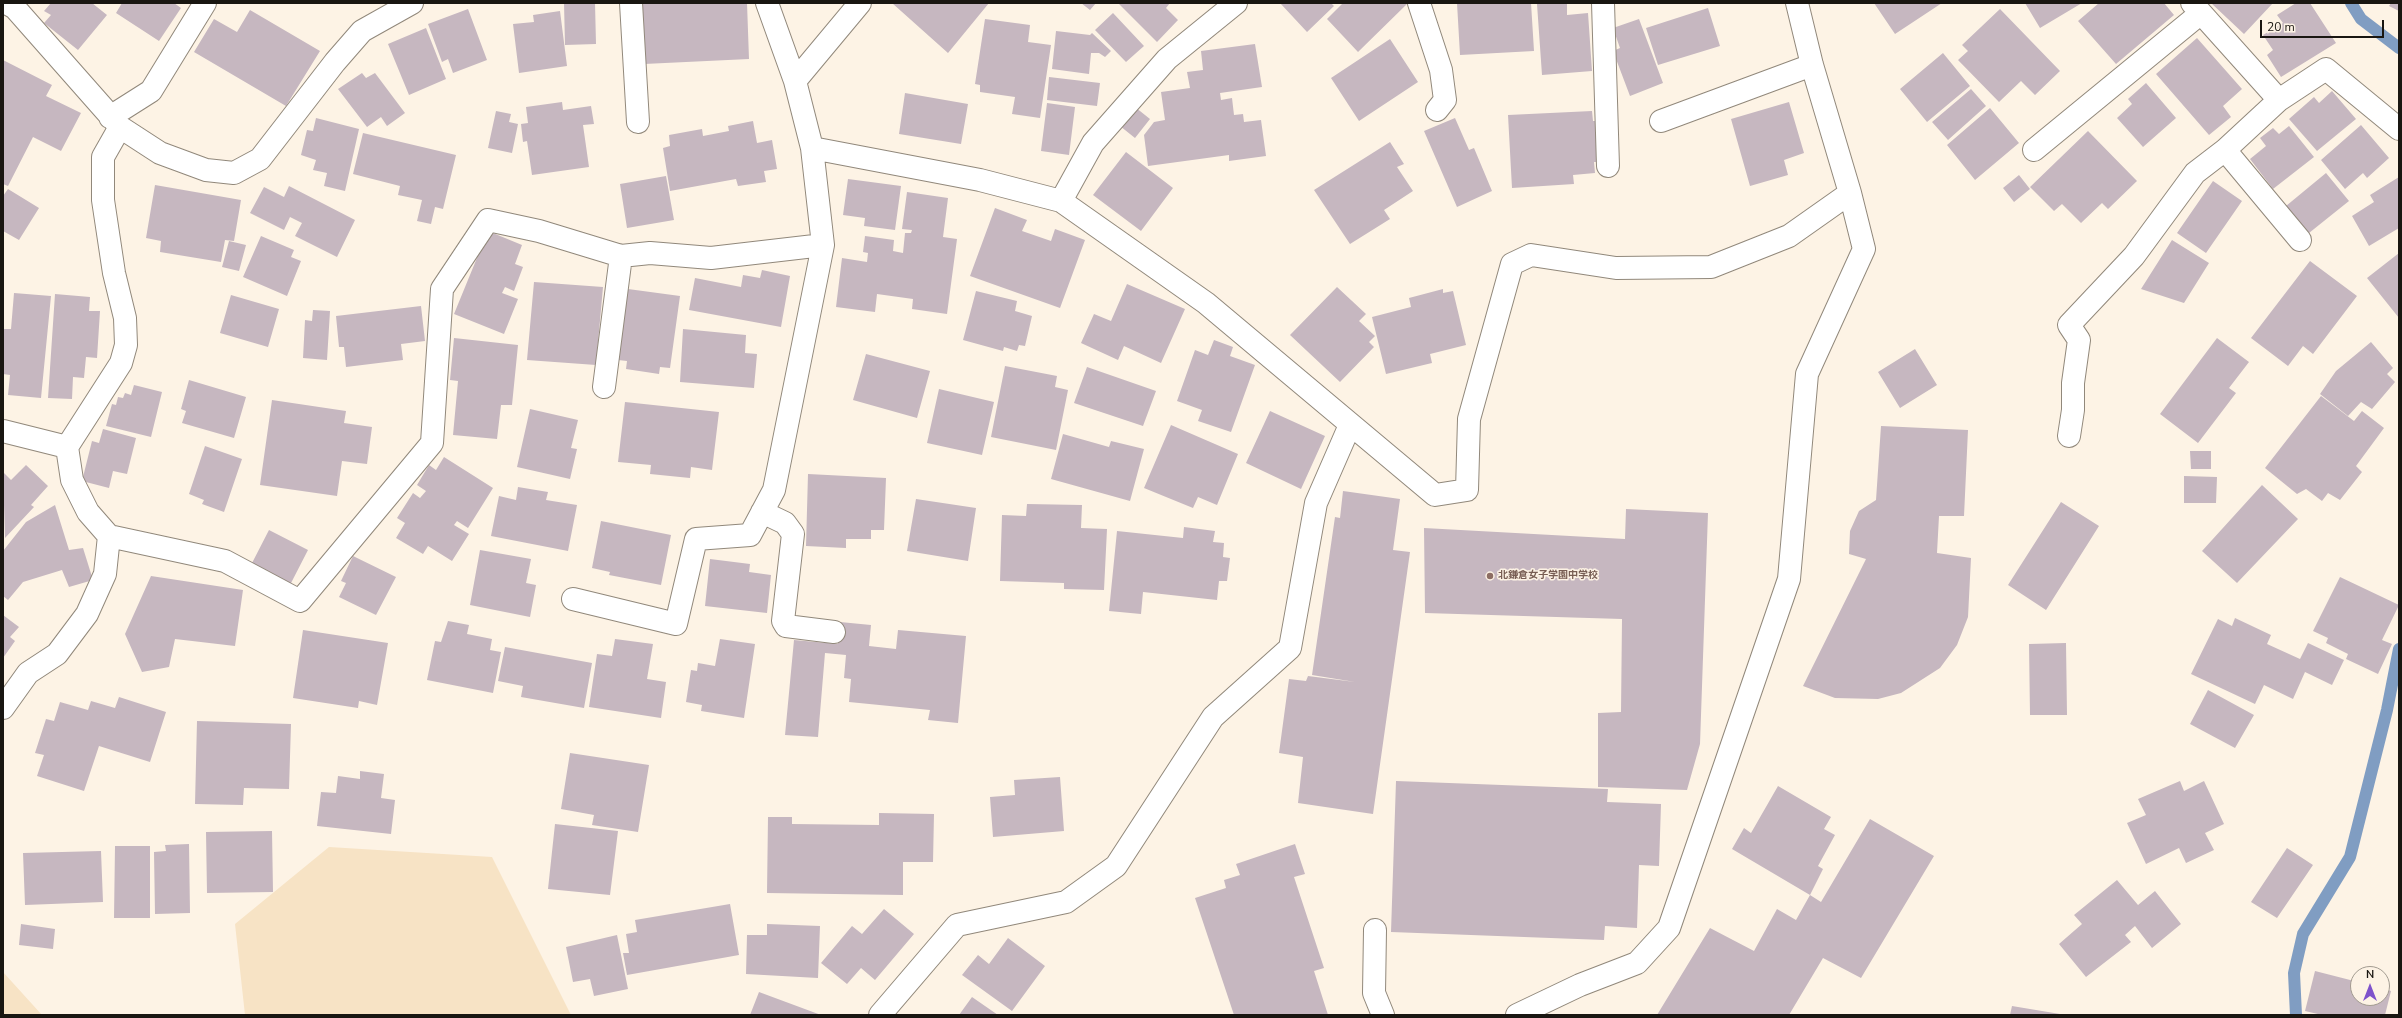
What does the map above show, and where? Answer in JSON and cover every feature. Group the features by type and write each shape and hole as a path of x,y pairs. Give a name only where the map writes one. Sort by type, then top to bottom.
{"street":[{"path":"6,3 15,8 115,122 160,153 206,170 234,173 260,159 335,62 362,31 412,3"},
{"path":"205,3 151,91 115,122 102,158 102,200 114,273 125,318 126,345 121,363 67,447 72,480 88,512 109,536 225,561 300,601 432,443 442,289 488,220 539,231 621,256 650,253 711,258 823,245"},
{"path":"630,3 638,122"},
{"path":"573,599 676,624 696,539 750,535 774,490 823,245 812,148 795,81 767,3"},
{"path":"795,81 860,3"},
{"path":"1061,201 1093,143 1162,64 1236,3"},
{"path":"1419,3 1441,70 1445,100 1437,110"},
{"path":"1603,3 1608,166"},
{"path":"1516,1015 1580,985 1637,963 1669,928 1789,579 1807,374 1864,249 1850,193 1812,65 1797,3"},
{"path":"2034,150 2196,8 2279,100"},
{"path":"1661,121 1812,65"},
{"path":"2069,436 2073,410 2073,383 2079,340 2069,325 2134,256 2195,173 2225,150 2279,100 2326,69 2399,129"},
{"path":"812,148 980,180 1061,201 1206,303 1435,495 1467,490 1469,419 1512,264 1531,255 1616,268 1711,267 1789,236 1850,193"},
{"path":"2225,150 2300,240"},
{"path":"604,387 621,256"},
{"path":"880,1015 957,925 1066,902 1116,866 1213,717 1290,648 1316,503 1350,425"},
{"path":"3,431 67,447"},
{"path":"762,512 785,523 793,534 783,621 786,626 834,632"},
{"path":"3,708 28,673 57,654 87,614 105,574 109,536"},
{"path":"1375,930 1374,993 1383,1015"}],"shaded area":[{"path":"329,847 492,857 571,1015 245,1015 235,924"},
{"path":"3,972 42,1015 3,1015"}],"building":[{"path":"51,3 92,3 107,15 78,50 44,23 51,15 44,11"},
{"path":"122,3 174,3 181,8 159,41 116,13"},
{"path":"564,3 595,3 596,44 565,45"},
{"path":"641,3 747,3 749,59 644,64"},
{"path":"892,3 989,3 948,53"},
{"path":"1081,3 1096,3 1090,10"},
{"path":"1118,3 1170,3 1166,8 1178,20 1157,42"},
{"path":"1280,3 1331,3 1334,6 1307,32"},
{"path":"1343,3 1407,4 1358,52 1327,19"},
{"path":"1457,3 1531,3 1534,51 1460,55"},
{"path":"1567,3 1567,15 1588,13 1592,71 1542,75 1537,4"},
{"path":"1874,3 1942,3 1895,34"},
{"path":"2025,3 2082,3 2040,28"},
{"path":"2099,3 2164,3 2174,15 2116,64 2078,21"},
{"path":"2211,3 2273,3 2244,34"},
{"path":"2296,3 2310,3 2336,43 2281,77 2267,55 2273,50 2263,35 2283,23 2277,15"},
{"path":"2391,3 2399,3 2399,11 2389,6"},
{"path":"1708,8 1720,46 1658,65 1646,28"},
{"path":"468,9 487,60 453,73 448,59 442,62 428,24"},
{"path":"2000,9 2060,71 2035,95 2021,81 1999,102 1958,60 1968,51 1962,45"},
{"path":"250,10 320,51 286,106 194,52 214,19 237,32"},
{"path":"560,11 567,66 519,73 513,24 534,22 533,15"},
{"path":"1113,13 1144,46 1126,62 1095,30"},
{"path":"985,19 1030,25 1028,42 1051,45 1040,118 1012,114 1015,97 980,92 980,85 975,84"},
{"path":"1639,19 1663,83 1630,96 1613,51 1620,48 1613,28"},
{"path":"426,28 446,79 409,95 388,44"},
{"path":"1056,31 1090,35 1092,33 1111,51 1105,57 1099,53 1091,53 1089,74 1052,69"},
{"path":"2197,38 2242,89 2223,106 2231,117 2209,135 2156,74"},
{"path":"1390,39 1418,82 1359,121 1331,78"},
{"path":"1255,44 1262,87 1220,93 1221,100 1232,98 1234,115 1243,114 1244,122 1261,120 1266,156 1229,161 1229,155 1148,166 1144,135 1154,122 1165,120 1161,92 1190,88 1187,72 1203,70 1201,51"},
{"path":"1943,53 1970,86 1927,122 1900,89"},
{"path":"3,60 52,85 46,96 81,113 61,151 33,137 8,186 3,184"},
{"path":"362,73 366,78 375,73 405,113 387,126 381,117 367,127 338,89"},
{"path":"1049,77 1100,83 1097,106 1047,100"},
{"path":"2146,83 2176,118 2143,147 2117,118 2132,104 2128,99"},
{"path":"1971,89 1986,106 1948,140 1932,122"},
{"path":"2332,91 2356,119 2317,151 2289,119 2314,97 2319,103"},
{"path":"905,93 968,104 961,144 899,134"},
{"path":"562,102 563,110 591,106 594,124 583,125 589,167 532,175 527,141 523,142 521,124 528,123 526,107"},
{"path":"1789,102 1804,153 1784,160 1788,175 1750,186 1731,119"},
{"path":"1047,103 1075,107 1069,155 1041,151"},
{"path":"1135,107 1150,119 1135,138 1120,126"},
{"path":"1990,108 2019,143 1975,180 1947,145"},
{"path":"496,111 511,114 509,122 518,124 512,153 488,148"},
{"path":"1592,111 1593,121 1597,121 1599,162 1594,162 1595,173 1573,175 1574,184 1512,188 1508,115"},
{"path":"316,118 359,129 345,191 324,186 327,173 313,170 316,160 301,155 307,130 313,131"},
{"path":"1455,118 1469,150 1474,148 1492,191 1457,207 1424,131"},
{"path":"753,121 757,143 772,140 777,169 764,171 766,182 738,186 736,179 670,191 663,148 670,146 669,135 702,129 703,136 729,131 728,126"},
{"path":"2361,125 2389,158 2367,178 2363,173 2345,189 2321,160"},
{"path":"2289,126 2314,157 2273,189 2250,159 2266,146 2260,138 2273,128 2279,134"},
{"path":"2088,131 2137,181 2108,209 2102,203 2081,223 2062,204 2054,211 2030,187"},
{"path":"363,133 456,155 443,209 435,207 431,224 417,221 422,200 398,195 400,186 353,174"},
{"path":"1390,142 1404,164 1397,167 1413,191 1384,210 1390,219 1350,244 1314,190"},
{"path":"1126,152 1173,188 1141,231 1093,195"},
{"path":"2326,173 2349,201 2309,233 2286,206"},
{"path":"2019,175 2030,189 2014,202 2003,188"},
{"path":"666,176 674,220 627,228 620,184"},
{"path":"2399,177 2399,228 2369,246 2352,216 2374,202 2370,195"},
{"path":"848,179 901,186 895,230 864,226 865,218 843,215"},
{"path":"2213,181 2242,201 2206,253 2177,233"},
{"path":"155,185 241,200 234,241 225,240 221,262 160,252 161,241 146,238"},
{"path":"289,186 355,220 337,257 295,236 302,223 290,217 284,230 250,213 264,187 284,197"},
{"path":"8,189 39,208 19,240 3,231 3,196"},
{"path":"907,192 948,198 943,237 957,239 947,314 912,309 913,299 877,294 875,312 836,307 842,258 867,262 868,253 863,252 865,236 894,240 893,251 903,253 905,233 911,233 912,230 902,229"},
{"path":"995,208 1027,220 1022,231 1051,241 1055,229 1085,240 1060,308 970,276"},
{"path":"488,231 522,245 515,264 523,267 514,291 505,287 502,293 518,299 504,334 454,314"},
{"path":"261,236 294,250 291,257 301,261 287,296 243,277"},
{"path":"2172,240 2209,263 2184,303 2141,289"},
{"path":"229,241 246,245 239,271 222,267"},
{"path":"2399,253 2399,318 2367,278"},
{"path":"2310,261 2357,296 2313,354 2303,346 2288,366 2251,338"},
{"path":"762,270 790,276 781,327 689,310 695,278 741,287 743,275 760,278"},
{"path":"534,282 603,287 596,365 527,360"},
{"path":"1127,284 1185,309 1161,363 1124,346 1118,360 1081,343 1094,314 1111,321"},
{"path":"1337,287 1366,314 1359,321 1375,336 1369,342 1374,347 1340,382 1290,335"},
{"path":"628,289 680,296 670,368 660,367 659,374 626,369 627,361 618,360"},
{"path":"1443,289 1443,293 1453,291 1466,345 1430,354 1432,363 1386,374 1372,317 1411,307 1409,298"},
{"path":"976,291 1017,301 1015,311 1032,316 1025,346 1019,345 1017,351 1004,347 1003,351 963,340"},
{"path":"14,293 51,296 41,398 8,395 10,375 3,374 3,329 11,329"},
{"path":"55,294 90,297 89,311 100,311 97,358 86,357 84,378 73,377 72,399 48,398"},
{"path":"231,295 279,309 268,347 220,333"},
{"path":"421,306 425,341 401,344 403,360 346,367 344,347 339,347 336,316"},
{"path":"313,310 330,311 327,360 303,358 305,320 312,321"},
{"path":"683,329 746,335 745,353 757,354 754,388 680,382"},
{"path":"454,338 518,345 512,405 501,405 497,439 453,435 458,381 450,380"},
{"path":"2217,338 2249,362 2229,388 2236,393 2198,443 2160,414"},
{"path":"1214,340 1233,347 1230,356 1255,365 1231,432 1198,421 1202,410 1177,401 1195,350 1208,355"},
{"path":"2371,342 2393,368 2387,374 2395,382 2372,409 2361,402 2348,416 2320,394 2336,371"},
{"path":"1915,349 1937,385 1900,408 1878,372"},
{"path":"866,354 930,371 917,418 853,400"},
{"path":"1005,366 1057,376 1055,387 1068,390 1056,450 991,437"},
{"path":"1087,367 1156,391 1143,426 1074,403"},
{"path":"189,380 246,397 234,438 182,423 186,411 181,409"},
{"path":"134,385 162,392 151,437 106,426 112,404 116,405 118,397 123,398 125,393 131,395"},
{"path":"939,389 994,402 982,455 927,443"},
{"path":"2321,396 2354,421 2362,411 2384,428 2356,466 2362,472 2340,500 2328,493 2322,501 2306,489 2297,494 2265,468"},
{"path":"272,400 346,411 344,423 372,427 367,464 342,461 337,496 260,485"},
{"path":"625,402 719,412 712,470 691,467 690,478 650,474 651,465 618,462"},
{"path":"530,409 578,420 571,448 577,449 570,479 517,467"},
{"path":"1270,411 1325,436 1301,489 1246,463"},
{"path":"1171,425 1238,454 1217,505 1198,497 1193,508 1144,488"},
{"path":"1881,426 1968,430 1964,516 1939,516 1937,553 1971,558 1968,617 1957,645 1940,668 1901,693 1878,699 1835,698 1803,686 1866,559 1849,554 1850,531 1859,511 1876,500"},
{"path":"103,429 136,438 127,474 113,471 109,488 82,481 92,441 99,443"},
{"path":"1063,434 1109,447 1111,441 1144,449 1130,501 1051,479"},
{"path":"205,446 242,459 224,512 202,504 204,500 189,494"},
{"path":"2190,451 2211,451 2211,469 2191,469"},
{"path":"444,457 493,488 468,528 457,521 454,525 469,534 452,561 428,546 423,554 396,538 405,523 397,518 413,493 420,498 426,491 417,485 429,465 436,470"},
{"path":"26,465 48,486 31,505 34,507 5,538 3,472 11,480"},
{"path":"808,474 886,478 884,530 871,530 871,539 846,539 846,548 806,546"},
{"path":"2184,476 2217,477 2216,503 2184,503"},
{"path":"2262,485 2298,519 2237,583 2202,551"},
{"path":"518,487 548,492 546,500 577,505 568,551 491,536 499,496 516,500"},
{"path":"1343,491 1400,499 1393,550 1410,552 1373,814 1298,803 1303,757 1279,753 1289,679 1306,681 1308,676 1355,682 1312,675 1335,517 1340,518"},
{"path":"916,499 976,508 968,561 907,551"},
{"path":"2061,502 2099,526 2046,610 2008,585"},
{"path":"1027,504 1082,505 1081,528 1107,529 1104,590 1064,589 1064,583 1000,581 1002,515 1026,516"},
{"path":"55,505 69,550 83,548 93,580 69,587 62,570 23,582 8,600 3,596 3,551 26,522"},
{"path":"1626,509 1708,513 1700,744 1687,790 1598,787 1598,713 1621,712 1622,619 1425,613 1424,528 1625,539"},
{"path":"601,521 671,535 661,585 609,575 610,572 592,568"},
{"path":"1184,527 1215,531 1213,542 1224,543 1223,557 1230,558 1227,581 1219,581 1217,600 1143,592 1141,614 1109,611 1117,531 1183,538"},
{"path":"269,530 308,550 290,585 251,565"},
{"path":"480,550 531,559 526,583 536,585 530,617 470,605"},
{"path":"353,556 396,577 376,615 339,597 346,583 341,581"},
{"path":"710,559 750,564 749,572 771,575 767,613 705,606"},
{"path":"151,576 243,590 235,646 175,639 169,667 142,672 125,634"},
{"path":"2340,577 2399,605 2382,640 2392,644 2378,674 2346,659 2348,654 2326,643 2328,638 2313,631"},
{"path":"3,615 19,627 10,637 15,641 3,658"},
{"path":"2235,618 2271,635 2267,644 2300,659 2308,643 2344,660 2332,685 2305,672 2293,699 2264,685 2255,704 2191,674 2218,619 2232,626"},
{"path":"448,621 469,625 467,634 492,639 490,650 501,652 493,693 427,680 435,641 441,642"},
{"path":"840,622 871,625 869,646 896,649 898,630 966,636 958,723 928,720 930,710 849,702 851,679 844,678 846,655 825,653 818,737 785,735 794,640 838,644"},
{"path":"303,630 388,643 377,705 359,701 358,708 293,698"},
{"path":"615,639 653,644 647,679 666,682 661,718 589,707 597,654 612,656"},
{"path":"720,639 755,644 744,718 701,711 702,705 686,702 691,670 697,671 698,663 715,666"},
{"path":"2066,643 2067,715 2030,715 2029,644"},
{"path":"505,647 592,663 584,708 521,697 523,686 498,681"},
{"path":"2208,690 2254,715 2235,748 2190,724"},
{"path":"119,697 166,712 150,762 99,746 84,791 37,776 44,755 35,753 46,719 54,721 60,702 88,710 91,701 115,708"},
{"path":"197,721 291,724 289,789 244,788 243,805 195,804"},
{"path":"570,753 649,765 638,832 592,825 594,815 561,809"},
{"path":"360,771 384,774 381,798 395,800 391,834 317,826 321,792 336,793 338,776 360,779"},
{"path":"1060,777 1064,831 993,837 990,797 1015,795 1014,780"},
{"path":"1396,781 1608,789 1607,802 1661,804 1659,866 1639,865 1637,928 1605,926 1604,940 1391,932"},
{"path":"2180,781 2184,791 2204,781 2224,824 2205,833 2214,850 2186,863 2179,848 2146,864 2127,823 2146,815 2138,799"},
{"path":"1778,786 1831,817 1824,829 1835,835 1818,866 1823,869 1810,895 1732,849 1744,828 1751,833"},
{"path":"879,813 934,814 933,862 903,862 903,895 767,893 768,817 792,817 792,824 879,825"},
{"path":"1870,819 1934,856 1861,978 1823,958 1789,1015 1657,1015 1710,928 1754,951 1777,909 1796,920 1810,895 1821,902"},
{"path":"555,824 618,831 610,895 548,889"},
{"path":"272,831 273,892 207,893 206,832"},
{"path":"189,844 190,913 155,914 154,852 166,851 165,845"},
{"path":"1295,844 1305,874 1294,877 1324,968 1314,971 1328,1015 1234,1015 1195,898 1226,888 1224,880 1240,875 1236,864"},
{"path":"115,846 150,846 150,918 114,918"},
{"path":"2287,848 2313,865 2277,918 2251,902"},
{"path":"101,851 103,902 25,905 23,853"},
{"path":"2117,880 2138,905 2155,891 2181,924 2152,948 2135,926 2125,935 2131,942 2086,977 2059,944 2082,924 2074,915"},
{"path":"730,904 739,955 627,975 623,953 629,953 626,934 637,932 635,920"},
{"path":"884,909 914,934 875,980 861,968 847,984 821,963 852,926 862,934"},
{"path":"21,924 55,929 53,949 19,945"},
{"path":"767,924 820,926 818,978 746,974 747,935 767,935"},
{"path":"617,935 628,989 594,996 590,979 573,982 566,947"},
{"path":"1008,938 1045,966 1012,1011 962,975 978,955 989,964"},
{"path":"2315,971 2350,980 2350,1006 2387,1006 2385,1015 2322,1015 2305,1011"},
{"path":"759,992 821,1015 750,1015"},
{"path":"972,997 998,1015 959,1015"},
{"path":"2012,1006 2060,1014 2060,1015 2010,1015"}],"waterway":[{"path":"2351,3 2361,19 2399,48"},
{"path":"2296,1015 2294,973 2303,934 2350,857 2387,710 2399,649"}],"place":[{"name":"北鎌倉女子学園中学校","path":"1490,576"}]}
